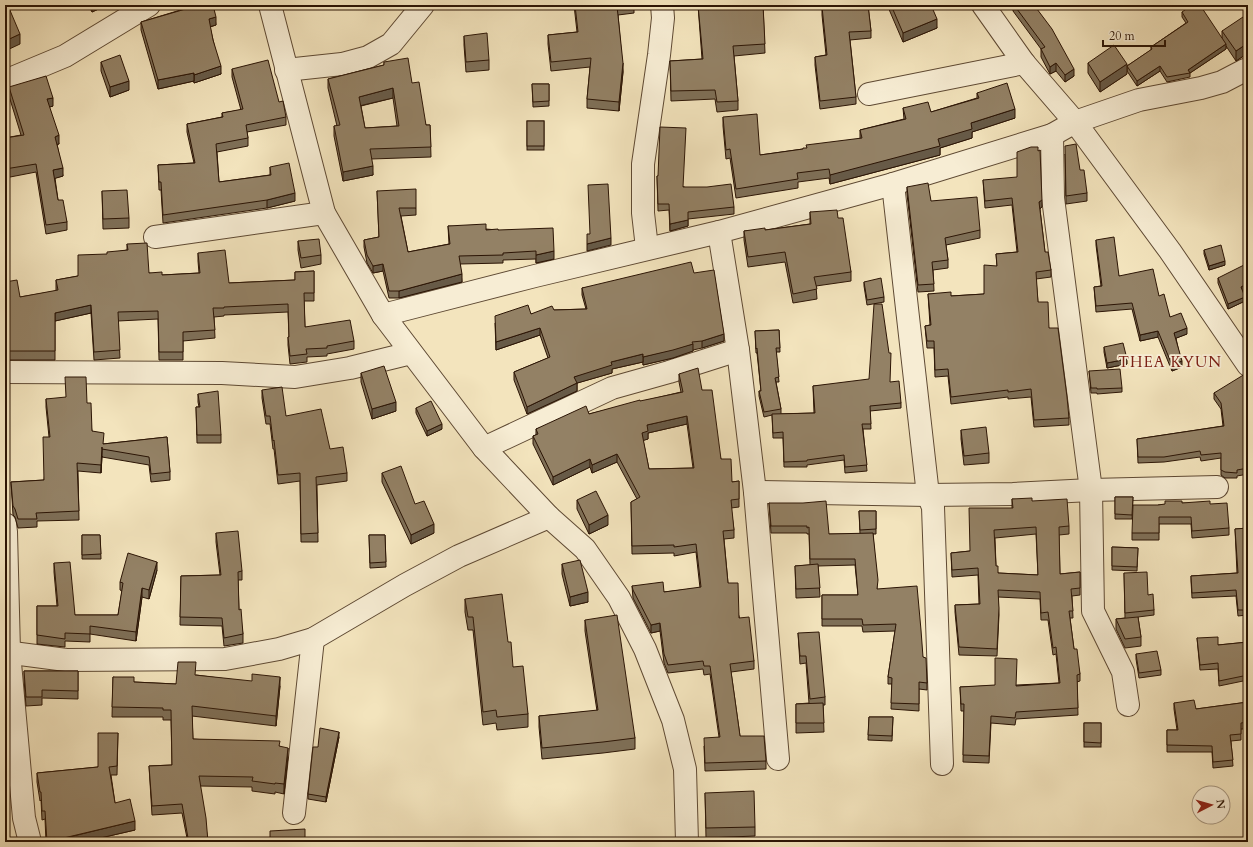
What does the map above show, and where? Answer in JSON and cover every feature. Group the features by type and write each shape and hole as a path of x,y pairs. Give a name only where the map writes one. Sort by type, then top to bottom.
{"street":[{"path":"5,81 65,56 149,5"},
{"path":"270,5 324,213 383,315 484,448 549,517 584,549 620,598 645,649 673,720 685,769 687,842"},
{"path":"286,70 342,64 368,57 391,44 423,5"},
{"path":"647,248 643,213 643,164 659,55 663,18 662,5"},
{"path":"983,5 1024,63 1075,122 1170,252 1248,365"},
{"path":"869,94 1024,63"},
{"path":"383,315 647,248 719,232 893,184 1052,135 1075,122 1139,100 1201,88 1222,82 1244,70"},
{"path":"1052,135 1053,198 1091,490 1093,611 1123,672 1128,704"},
{"path":"893,184 928,495 933,507 942,764"},
{"path":"155,237 324,213"},
{"path":"719,232 738,350 754,492 778,759"},
{"path":"484,448 612,388 738,350"},
{"path":"5,372 222,373 295,377 350,368 411,353"},
{"path":"754,492 928,495 1013,494 1091,490 1218,487"},
{"path":"7,652 66,660 225,659 278,650 313,639 405,585 459,556 549,517"},
{"path":"5,524 7,652 24,818 30,842"},
{"path":"294,813 313,639"}],"building":[{"path":"188,5 213,5 216,17 209,19 213,40 221,66 194,75 194,73 158,80 141,22 189,8"},
{"path":"575,5 622,5 617,6 623,63 619,102 587,99 591,58 551,62 548,35 578,32"},
{"path":"698,5 763,5 765,44 733,46 738,101 717,102 715,90 671,91 670,61 703,59"},
{"path":"824,5 868,5 871,31 849,32 856,97 820,101 815,57 827,55 822,7 824,7"},
{"path":"891,5 931,5 937,19 903,33"},
{"path":"1014,5 1034,5 1052,29 1074,69 1065,75 1056,63 1050,67 1041,49 1045,47"},
{"path":"1192,5 1200,5 1226,44 1188,70 1190,73 1167,77 1160,66 1137,81 1127,66 1152,49 1151,47 1188,22 1182,12"},
{"path":"9,8 20,34 5,41 5,10"},
{"path":"1243,17 1248,25 1248,43 1236,51 1222,31"},
{"path":"487,33 489,60 466,62 464,36"},
{"path":"1114,45 1127,64 1100,82 1088,63"},
{"path":"120,55 129,81 110,87 101,62"},
{"path":"408,58 412,83 419,82 426,125 430,125 431,147 370,149 373,166 343,172 334,126 340,125 328,79 384,65 384,62","holes":["393,88 399,126 365,128 359,97"]},
{"path":"268,60 279,102 283,101 286,117 246,125 248,138 216,144 219,182 271,175 270,167 289,163 295,193 267,200 163,215 161,182 159,182 158,165 195,163 187,124 223,117 222,113 243,109 232,69"},
{"path":"46,76 53,98 47,99 59,135 55,137 63,168 53,170 58,200 63,200 67,222 46,225 36,164 5,169 5,138 24,135 9,87"},
{"path":"1007,83 1015,109 971,123 972,129 938,139 940,146 830,175 829,169 797,173 798,179 736,189 730,149 726,150 723,117 757,114 760,155 803,149 807,148 806,145 862,138 860,130 906,119 903,108 928,102 931,112 979,98 977,93"},
{"path":"532,84 549,84 549,101 533,102"},
{"path":"527,121 544,121 544,146 527,146"},
{"path":"660,127 686,128 683,187 707,187 731,184 734,207 688,212 688,220 670,224 669,204 658,204 657,176"},
{"path":"1076,144 1080,170 1084,170 1087,193 1066,196 1065,146"},
{"path":"1031,147 1038,147 1038,151 1040,150 1042,200 1039,202 1045,252 1048,252 1051,270 1036,272 1038,302 1048,302 1049,328 1058,328 1069,418 1034,420 1031,389 1008,392 1008,390 951,397 948,369 935,370 934,341 927,341 925,326 931,325 928,294 951,292 951,296 984,294 984,265 997,266 996,254 1018,252 1012,198 985,201 983,180 1017,177 1017,152"},
{"path":"928,183 931,201 977,197 980,230 945,238 948,260 932,262 934,284 918,285 907,187"},
{"path":"608,184 611,238 587,244 587,234 590,234 588,185"},
{"path":"416,189 416,208 399,208 408,252 450,244 448,226 486,224 486,230 553,228 554,251 536,255 536,251 503,253 503,255 459,256 462,274 399,291 389,291 383,264 373,266 367,255 364,240 379,237 377,191"},
{"path":"127,190 129,218 103,219 102,191"},
{"path":"837,210 838,218 843,218 851,272 814,277 817,289 793,294 785,252 748,257 744,231 811,224 810,212"},
{"path":"1114,237 1119,276 1153,269 1159,296 1164,294 1170,317 1181,313 1187,328 1174,333 1182,361 1172,365 1158,331 1140,335 1132,303 1096,306 1094,287 1102,286 1096,240"},
{"path":"319,239 321,255 301,258 298,241"},
{"path":"147,243 149,273 162,272 162,275 200,273 198,253 225,250 229,283 295,280 295,272 314,271 314,293 304,293 305,327 350,320 354,341 327,346 327,348 306,349 307,354 290,356 288,337 288,304 213,308 215,330 183,332 183,352 159,352 158,311 118,312 120,350 94,352 91,305 55,313 55,351 7,351 5,335 5,282 17,280 20,297 58,290 56,280 78,276 78,255 107,254 107,252 128,250 127,244"},
{"path":"1221,245 1225,261 1209,266 1204,250"},
{"path":"691,262 694,273 714,270 724,334 702,341 692,342 693,344 673,350 643,357 643,354 611,362 612,365 574,377 577,383 527,407 514,372 550,357 540,328 496,342 495,316 528,305 531,314 552,306 554,310 587,309 582,288"},
{"path":"1248,263 1248,283 1241,287 1245,297 1228,304 1218,278"},
{"path":"881,278 884,297 867,300 864,282"},
{"path":"874,304 882,304 889,353 891,353 890,382 899,381 901,403 870,406 871,424 862,424 867,465 845,467 844,455 807,461 784,462 783,432 773,433 772,414 815,413 813,386 869,379"},
{"path":"779,330 780,348 776,348 779,377 775,378 781,409 764,412 759,391 761,391 755,331"},
{"path":"1123,343 1127,359 1107,363 1104,347"},
{"path":"384,366 396,402 372,409 361,373"},
{"path":"698,368 702,390 712,390 721,459 731,459 732,482 739,481 739,499 731,500 734,530 723,531 728,583 738,583 739,618 749,617 754,661 730,664 740,736 764,736 766,761 705,763 704,738 720,737 710,666 704,666 703,661 668,665 664,654 660,623 651,625 633,590 632,586 663,582 664,592 701,587 696,544 674,547 674,545 632,546 631,502 640,497 617,454 592,465 590,459 553,477 533,436 538,434 536,429 586,406 589,414 640,400 683,392 679,374","holes":["687,416 694,468 649,469 642,433 648,431 647,425"]},
{"path":"1120,369 1122,388 1091,388 1089,371"},
{"path":"1245,374 1248,381 1248,468 1237,470 1237,473 1225,472 1221,470 1221,453 1201,455 1200,451 1164,457 1138,457 1137,439 1224,426 1221,403 1214,393"},
{"path":"65,377 86,377 87,403 91,403 92,431 104,433 103,444 167,437 170,472 151,474 149,457 102,449 102,447 101,465 77,463 79,511 36,513 37,519 18,519 13,506 11,482 44,480 43,437 50,437 46,399 66,397"},
{"path":"282,387 286,416 321,409 330,449 343,447 347,473 316,477 318,533 301,534 300,473 278,475 270,416 266,416 262,390"},
{"path":"218,391 221,435 197,435 196,407 200,407 198,394"},
{"path":"431,401 442,424 427,431 416,408"},
{"path":"986,427 989,453 964,456 961,430"},
{"path":"401,466 415,504 424,501 434,524 411,535 382,473"},
{"path":"596,491 608,515 589,525 577,500"},
{"path":"1115,497 1133,497 1132,515 1115,514"},
{"path":"1032,498 1032,501 1067,499 1069,526 1059,527 1060,574 1080,572 1080,588 1071,589 1073,611 1069,611 1074,649 1077,649 1080,674 1077,675 1078,708 1016,712 1015,718 991,716 989,756 963,755 964,704 961,704 960,687 995,685 995,658 1017,659 1016,686 1060,683 1056,647 1053,648 1048,612 1041,613 1040,592 998,590 999,608 997,649 959,647 955,605 980,604 978,568 952,570 951,553 970,551 969,508 1013,508 1012,499","holes":["1036,527 1038,575 998,573 998,566 996,566 994,530"]},
{"path":"826,501 829,534 873,533 878,580 877,589 917,586 923,657 926,658 927,682 919,682 919,704 891,703 892,678 888,677 896,624 863,625 862,619 822,619 822,595 858,595 855,559 810,559 809,527 771,526 769,503"},
{"path":"1165,501 1182,501 1182,503 1210,501 1210,504 1227,503 1229,528 1192,531 1191,517 1159,517 1159,533 1132,533 1133,505 1158,505 1165,504"},
{"path":"859,511 876,511 876,529 860,530"},
{"path":"1248,528 1248,620 1247,610 1238,610 1236,590 1192,593 1191,576 1238,573 1235,529"},
{"path":"238,531 242,571 238,572 239,610 241,609 243,634 224,638 222,618 180,617 181,576 221,575 216,533"},
{"path":"82,535 100,535 101,554 82,555"},
{"path":"369,535 385,535 386,562 370,563"},
{"path":"1112,547 1138,548 1137,567 1112,566"},
{"path":"128,553 157,562 149,590 142,588 136,632 90,626 90,634 65,633 65,639 37,635 37,606 58,606 54,563 70,562 75,615 118,615 123,583 120,582"},
{"path":"580,560 588,592 570,597 562,564"},
{"path":"818,564 820,588 796,589 795,566"},
{"path":"1147,572 1148,595 1153,594 1154,610 1125,613 1124,573"},
{"path":"502,594 508,642 511,642 513,667 523,666 528,714 497,717 496,710 483,712 473,617 468,617 465,599"},
{"path":"617,615 635,738 542,748 539,716 598,710 585,620"},
{"path":"1138,617 1141,637 1125,639 1116,619"},
{"path":"819,632 825,697 810,699 806,656 800,656 798,633"},
{"path":"1218,637 1218,645 1248,642 1248,675 1219,681 1218,663 1200,665 1197,638"},
{"path":"1157,651 1161,670 1139,673 1136,654"},
{"path":"178,662 196,662 195,675 252,681 252,674 280,677 276,716 192,706 193,739 280,741 279,746 288,748 284,784 252,781 253,777 199,776 206,818 208,842 186,842 186,838 188,838 182,804 152,806 149,766 172,765 171,710 163,710 163,708 112,707 113,677 134,677 134,682 176,684"},
{"path":"24,671 78,671 78,691 42,690 42,697 26,697"},
{"path":"1194,700 1196,709 1248,702 1248,722 1241,723 1241,734 1230,735 1233,760 1213,762 1212,746 1167,745 1167,730 1178,730 1174,703"},
{"path":"823,703 824,723 796,723 796,704"},
{"path":"869,717 893,717 892,736 868,735"},
{"path":"1084,723 1101,723 1101,743 1084,742"},
{"path":"320,728 339,732 326,797 308,794 313,747 318,747"},
{"path":"98,733 118,733 117,766 109,767 115,803 130,799 135,821 47,842 45,811 42,811 41,792 37,773 98,767"},
{"path":"754,791 755,827 706,828 705,793"},
{"path":"305,829 305,842 270,842 270,831"},
{"path":"383,839 383,842 311,842"}],"district":[{"name":"THEA KYUN","path":"1170,362"}]}
